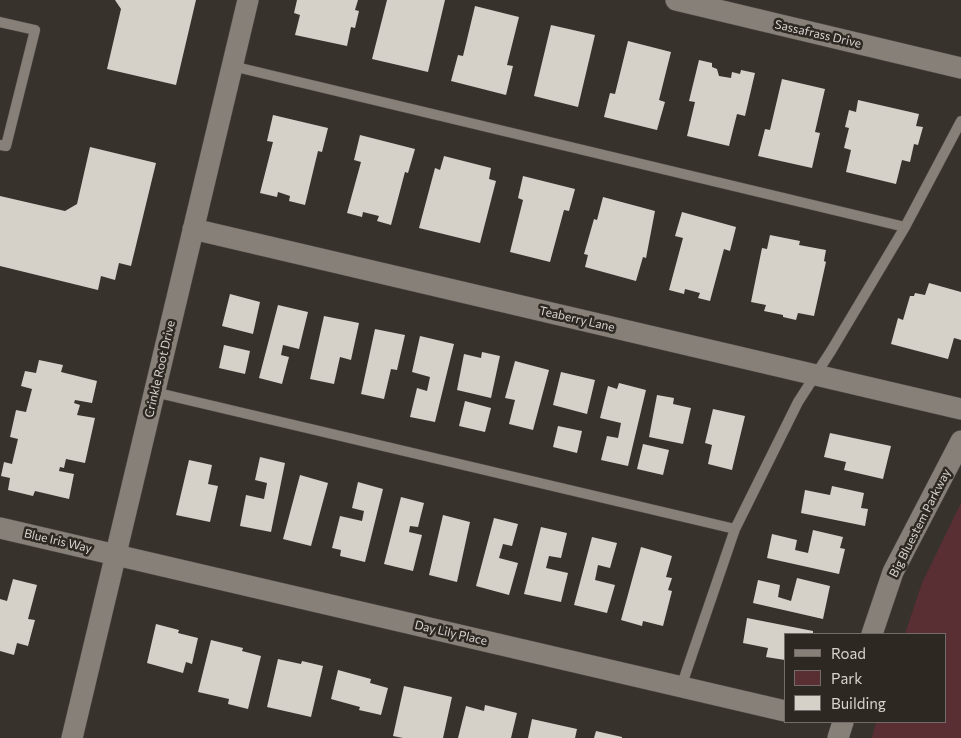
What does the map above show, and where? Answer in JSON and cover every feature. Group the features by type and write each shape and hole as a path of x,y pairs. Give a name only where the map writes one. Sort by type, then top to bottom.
{"street":[{"name":"Crinkle Root Drive","path":"72,738 248,0"},
{"name":"Sassafrass Drive","path":"676,0 961,68"},
{"name":"Teaberry Lane","path":"193,229 961,409"},
{"name":"Big Bluestem Parkway","path":"872,633 893,572 961,441"},
{"name":"Blue Iris Way","path":"0,528 116,555"},
{"name":"Day Lily Place","path":"116,555 784,711"}],"lane":[{"path":"0,22 34,30 6,146 0,145"},
{"path":"232,66 905,227"},
{"path":"681,687 735,529 798,402 905,227 961,121"},
{"path":"154,392 735,529"}],"green space":[{"path":"961,503 961,738 872,738 876,723 946,723 946,633 905,633 922,583"}],"building":[{"path":"115,0 196,0 176,85 107,69 121,9"},
{"path":"297,0 358,0 355,10 359,11 355,28 351,27 347,46 295,35 300,15 294,13"},
{"path":"387,0 445,0 428,72 372,59"},
{"path":"475,6 519,17 507,65 513,66 506,95 451,81 458,55 463,56"},
{"path":"551,25 595,35 578,107 534,96"},
{"path":"628,41 671,52 659,100 665,102 657,130 604,117 610,93 615,94"},
{"path":"699,60 712,63 712,67 717,69 719,76 731,78 732,72 740,74 741,70 755,73 745,116 737,114 729,146 687,136 695,102 689,101"},
{"path":"782,79 825,89 815,132 820,133 812,168 758,156 765,129 770,130"},
{"path":"858,100 919,114 916,126 923,127 918,145 914,144 910,162 902,160 896,184 846,172 851,150 844,148 849,128 845,127 849,110 856,112"},
{"path":"273,115 328,128 322,152 318,151 305,205 289,201 290,196 278,192 277,197 260,193 273,142 267,141"},
{"path":"360,135 415,149 408,173 405,172 391,225 377,221 379,216 363,212 362,217 347,213 361,162 354,160"},
{"path":"90,147 156,163 131,266 119,263 115,280 101,276 98,290 0,266 0,196 65,211 77,204"},
{"path":"444,156 491,168 489,179 496,181 480,243 419,228 435,168 440,170"},
{"path":"523,176 575,189 569,211 564,210 550,262 510,252 523,200 518,198"},
{"path":"603,197 655,211 646,258 643,257 636,281 585,267 588,255 584,254 594,219 597,220"},
{"path":"682,212 736,227 730,251 724,249 710,301 698,298 700,293 685,289 684,294 669,290 683,238 675,236"},
{"path":"770,235 800,241 799,245 826,250 824,261 826,262 814,316 798,313 796,320 764,311 766,305 751,302 762,248 767,249"},
{"path":"929,283 961,292 961,340 954,338 948,359 891,344 898,318 903,320 910,296 914,296 915,293 925,295"},
{"path":"230,294 260,302 253,334 222,326"},
{"path":"278,305 308,312 299,349 283,345 281,355 289,357 282,384 259,378"},
{"path":"324,316 359,323 351,360 340,357 334,384 310,379"},
{"path":"375,329 405,335 397,370 391,369 384,399 361,394"},
{"path":"420,336 454,344 435,422 410,417 417,388 427,391 430,377 412,372"},
{"path":"224,345 250,351 245,374 219,368"},
{"path":"482,352 500,356 491,398 457,390 464,354 481,358"},
{"path":"39,360 63,365 61,372 97,381 92,403 75,400 74,403 80,405 77,415 95,418 85,463 66,459 64,468 60,467 59,471 74,474 69,499 35,491 33,496 8,490 10,478 1,476 4,462 12,464 18,439 10,437 16,410 26,412 32,389 21,386 25,371 36,373"},
{"path":"515,361 549,370 533,430 509,424 515,400 505,398"},
{"path":"561,372 595,380 587,414 553,405"},
{"path":"619,383 646,390 628,466 601,460 607,436 618,438 621,423 600,418 608,386 617,389"},
{"path":"657,395 674,398 673,404 691,408 683,444 649,437"},
{"path":"465,401 491,408 485,432 459,426"},
{"path":"713,409 745,416 732,470 708,464 712,445 705,443"},
{"path":"558,426 582,431 577,453 553,447"},
{"path":"830,433 891,446 883,479 844,470 846,462 824,457"},
{"path":"643,444 669,450 663,475 637,469"},
{"path":"260,457 285,463 271,532 240,526 246,495 264,499 267,483 255,480"},
{"path":"189,460 212,465 208,484 218,486 210,522 176,515"},
{"path":"300,475 328,483 311,546 283,539"},
{"path":"358,482 383,489 365,562 340,556 341,550 332,548 340,516 362,521 364,511 352,508"},
{"path":"832,486 864,493 861,508 868,509 865,526 801,513 805,490 830,495"},
{"path":"401,497 424,503 418,527 410,526 409,532 422,535 413,571 384,564"},
{"path":"443,515 470,522 457,582 429,575"},
{"path":"494,518 518,524 512,546 503,544 499,558 518,563 509,595 476,586"},
{"path":"541,527 567,533 561,558 549,556 546,568 568,573 561,602 524,594"},
{"path":"813,530 843,537 840,548 845,549 839,574 767,558 772,534 797,540 795,550 808,553"},
{"path":"592,537 617,543 610,568 598,565 595,580 615,585 607,613 574,605"},
{"path":"641,547 672,556 666,577 672,578 668,590 672,591 663,626 643,621 642,626 621,620"},
{"path":"797,578 830,586 823,619 753,603 758,580 780,585 778,597 791,601"},
{"path":"13,579 37,585 28,619 35,620 28,646 17,643 14,655 0,651 0,599 7,601"},
{"path":"747,618 813,631 813,633 784,633 784,660 766,657 768,648 743,643"},
{"path":"156,624 179,630 178,633 198,638 192,664 186,662 183,673 147,663"},
{"path":"211,640 243,648 242,651 261,656 248,709 228,704 229,699 198,692"},
{"path":"278,659 301,664 302,661 323,666 311,717 267,707"},
{"path":"338,670 371,679 370,683 388,688 381,715 359,710 360,707 331,699"},
{"path":"404,686 452,697 443,738 403,738 393,736"},
{"path":"485,705 517,713 511,738 458,738 466,706 484,711"},
{"path":"532,719 577,729 575,738 528,738"},
{"path":"596,731 622,737 622,738 594,738"}]}
